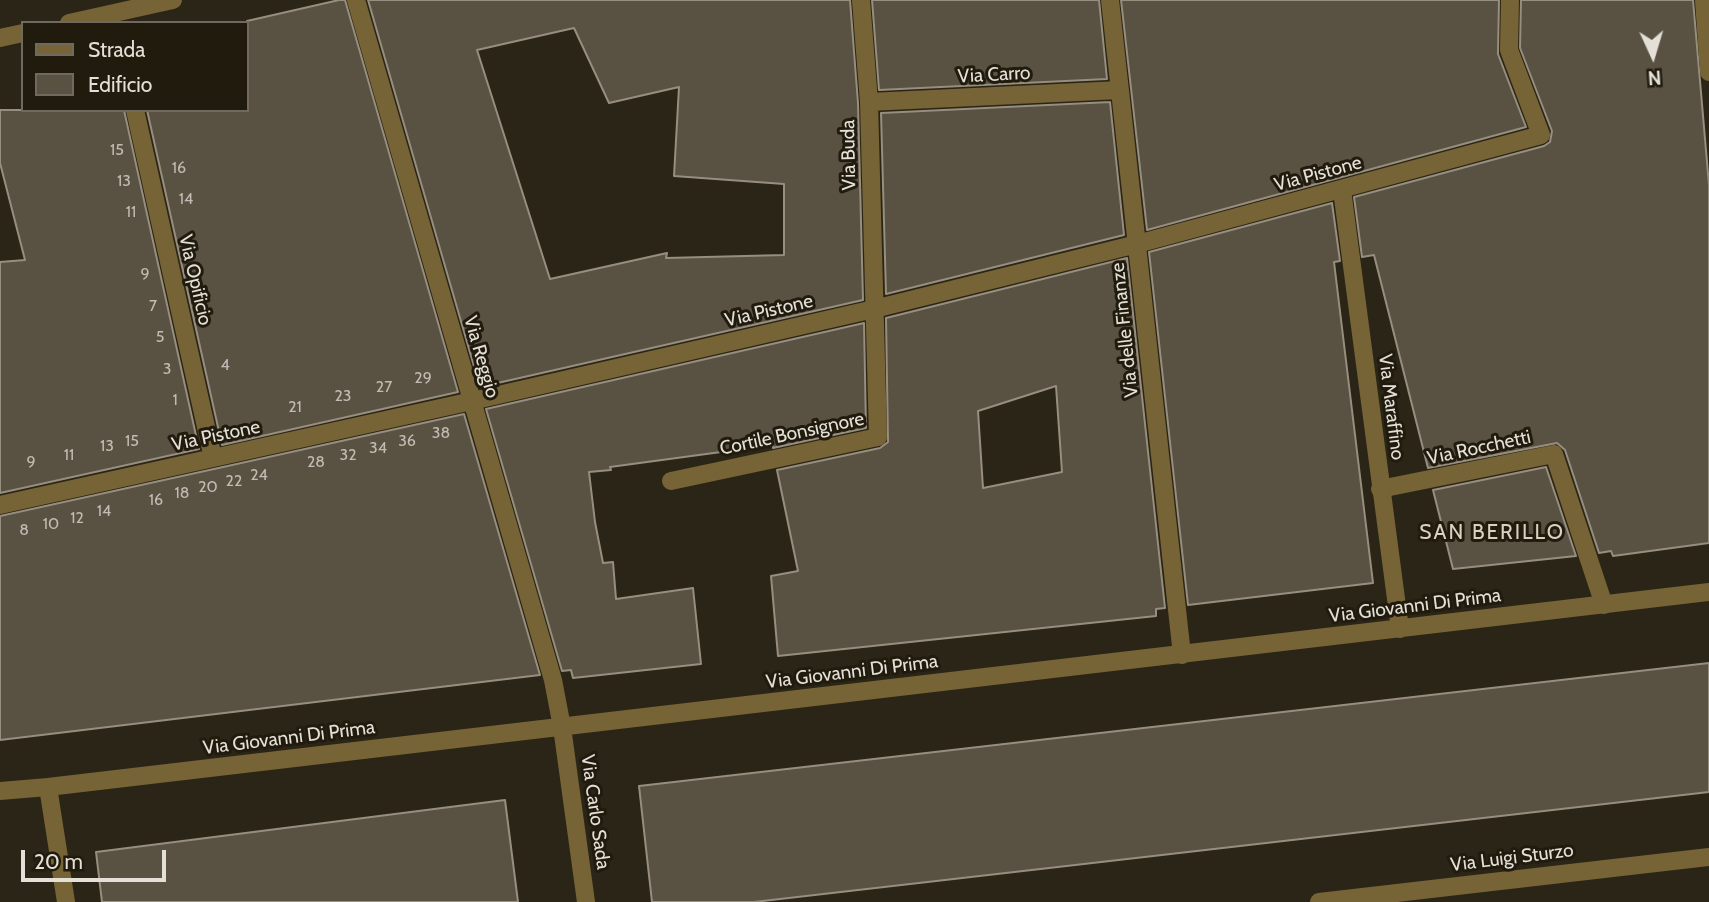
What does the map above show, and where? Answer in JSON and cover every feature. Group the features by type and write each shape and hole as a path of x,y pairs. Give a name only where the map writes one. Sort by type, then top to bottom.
{"street":[{"path":"87,21 115,18 173,0"},
{"name":"Via Reggio","path":"356,0 553,680 562,727"},
{"name":"Via Buda","path":"861,0 869,102 874,309"},
{"name":"Via delle Finanze","path":"1110,0 1182,654"},
{"name":"Via Pistone","path":"0,505 874,309 1137,244 1541,135 1509,50 1510,0"},
{"path":"1704,0 1709,72"},
{"path":"0,38 21,33"},
{"name":"Via Carro","path":"869,102 1120,90"},
{"name":"Via Opificio","path":"135,112 213,458"},
{"name":"Via Maraffino","path":"1342,190 1400,629"},
{"name":"Cortile Bonsignore","path":"671,481 878,437 874,309"},
{"name":"Via Rocchetti","path":"1380,489 1554,454 1604,605"},
{"name":"Via Giovanni Di Prima","path":"0,791 1709,592"},
{"name":"Via Carlo Sada","path":"562,727 586,902"},
{"path":"48,787 66,902"},
{"name":"Via Luigi Sturzo","path":"1319,902 1709,857"}],"building":[{"path":"345,0 458,392 222,445 147,112 248,112 247,21"},
{"path":"368,0 850,0 858,103 863,300 480,387","holes":["574,28 609,103 679,87 674,176 784,184 784,255 666,258 667,253 550,279 477,50"]},
{"path":"872,0 1099,0 1107,79 879,90"},
{"path":"1121,0 1499,0 1498,54 1526,127 1147,230"},
{"path":"1521,0 1693,0 1709,185 1709,543 1613,556 1611,551 1599,553 1565,450 1557,443 1428,468 1374,255 1362,257 1354,197 1544,146 1550,142 1552,131 1520,48"},
{"path":"1110,102 1124,235 886,294 881,113"},
{"path":"0,110 124,112 199,449 0,493 0,262 25,260 0,163"},
{"path":"1332,203 1340,261 1334,262 1373,583 1188,605 1149,252"},
{"path":"1127,258 1165,608 1156,609 1156,616 778,656 771,576 798,571 777,470 880,448 888,442 886,318","holes":["1056,386 1062,472 983,488 978,411"]},
{"path":"864,323 866,428 773,448 773,445 589,472 603,563 613,562 616,599 693,588 701,664 573,678 571,670 562,671 486,409"},
{"path":"464,414 540,675 0,740 0,516"},
{"path":"1546,467 1576,556 1453,569 1433,490"},
{"path":"1709,663 1709,792 754,902 652,902 639,786"},
{"path":"505,800 518,902 102,902 96,852"}],"district":[{"name":"SAN BERILLO","path":"1492,533"}]}
